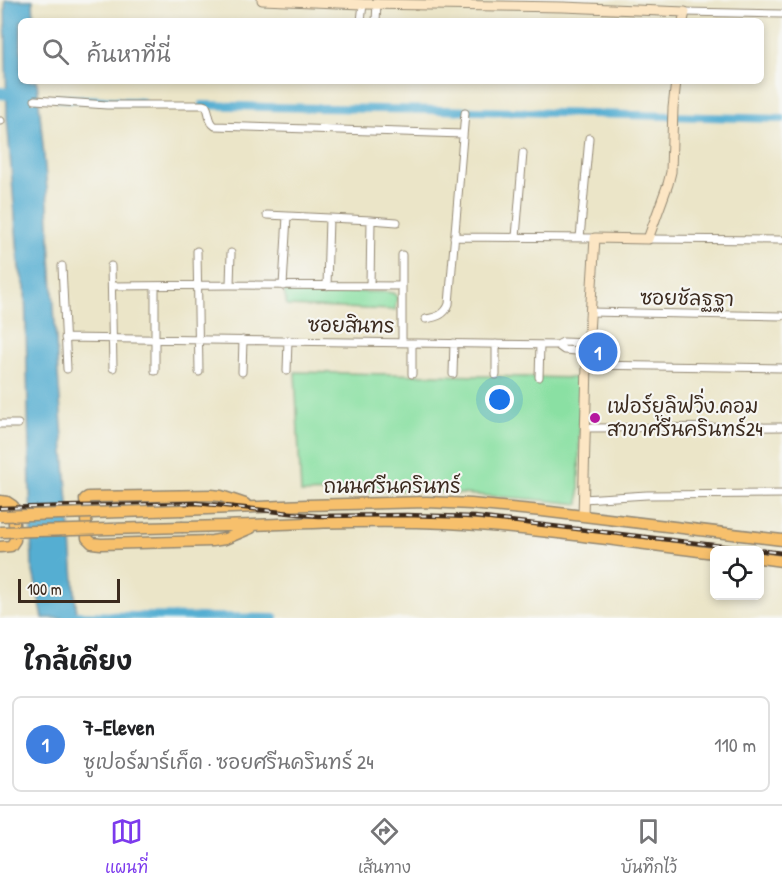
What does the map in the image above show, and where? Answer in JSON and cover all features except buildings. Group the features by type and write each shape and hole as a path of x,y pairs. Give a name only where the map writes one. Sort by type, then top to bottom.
{"main road":[{"path":"254,506 211,495 88,497 85,500 87,538 92,543 101,544 212,541 236,535 256,525"},
{"path":"0,501 13,506 15,540 11,546 0,547"},
{"name":"ถนนศรีนครินทร์","path":"0,516 427,502 471,504 782,540"},
{"name":"ถนนศรีนครินทร์","path":"0,532 386,521 477,525 710,553"},
{"path":"764,559 782,561"}],"street":[{"path":"262,0 363,4 563,3 684,16 782,14"},
{"path":"376,18 377,3"},
{"path":"361,18 363,4"},
{"path":"648,238 669,178 676,84"},
{"path":"35,100 107,105 203,105 208,108 211,122 215,126 463,134"},
{"path":"426,319 437,318 447,310 449,304 465,113"},
{"path":"580,238 589,138"},
{"path":"516,237 523,153"},
{"path":"267,215 396,222"},
{"path":"283,286 287,216"},
{"path":"327,286 329,218"},
{"path":"370,286 371,220"},
{"path":"454,237 782,240"},
{"path":"583,516 587,365 595,238"},
{"path":"197,251 199,372"},
{"path":"230,285 231,253"},
{"path":"402,255 402,342"},
{"path":"62,266 67,369"},
{"path":"111,266 112,368"},
{"name":"ซอยสินทร","path":"112,286 402,286"},
{"path":"155,286 155,371"},
{"name":"ซอยชัลฐฐา","path":"590,312 782,316"},
{"name":"ซอยสินทร","path":"65,338 557,345 564,350 588,347"},
{"path":"242,372 243,340"},
{"path":"287,371 288,340"},
{"path":"412,342 412,374"},
{"path":"453,374 454,343"},
{"path":"496,344 496,375"},
{"path":"539,377 540,345"},
{"path":"587,365 782,368"},
{"path":"0,424 18,424"},
{"path":"585,428 782,427"},
{"path":"583,499 647,495 782,494"}],"green space":[{"path":"284,291 386,292 393,293 397,297 395,310 287,306"},
{"path":"295,372 580,378 579,504 407,490 301,493"}],"water":[{"path":"5,0 33,0 34,18 18,18 18,84 37,84 47,189 58,374 77,618 43,618 32,567 25,287 19,268 7,117"}],"waterway":[{"path":"0,93 18,95 18,90"},
{"path":"58,98 142,102"},
{"path":"202,105 782,119"},
{"path":"66,615 275,618"}],"railway":[{"path":"0,508 197,503 318,516 475,517 782,553"}],"place":[{"name":"7-Eleven","path":"598,352"},
{"name":"เฟอร์ยูลิฟวิ่ง.คอม สาขาศรีนครินทร์24","path":"595,418"}]}
